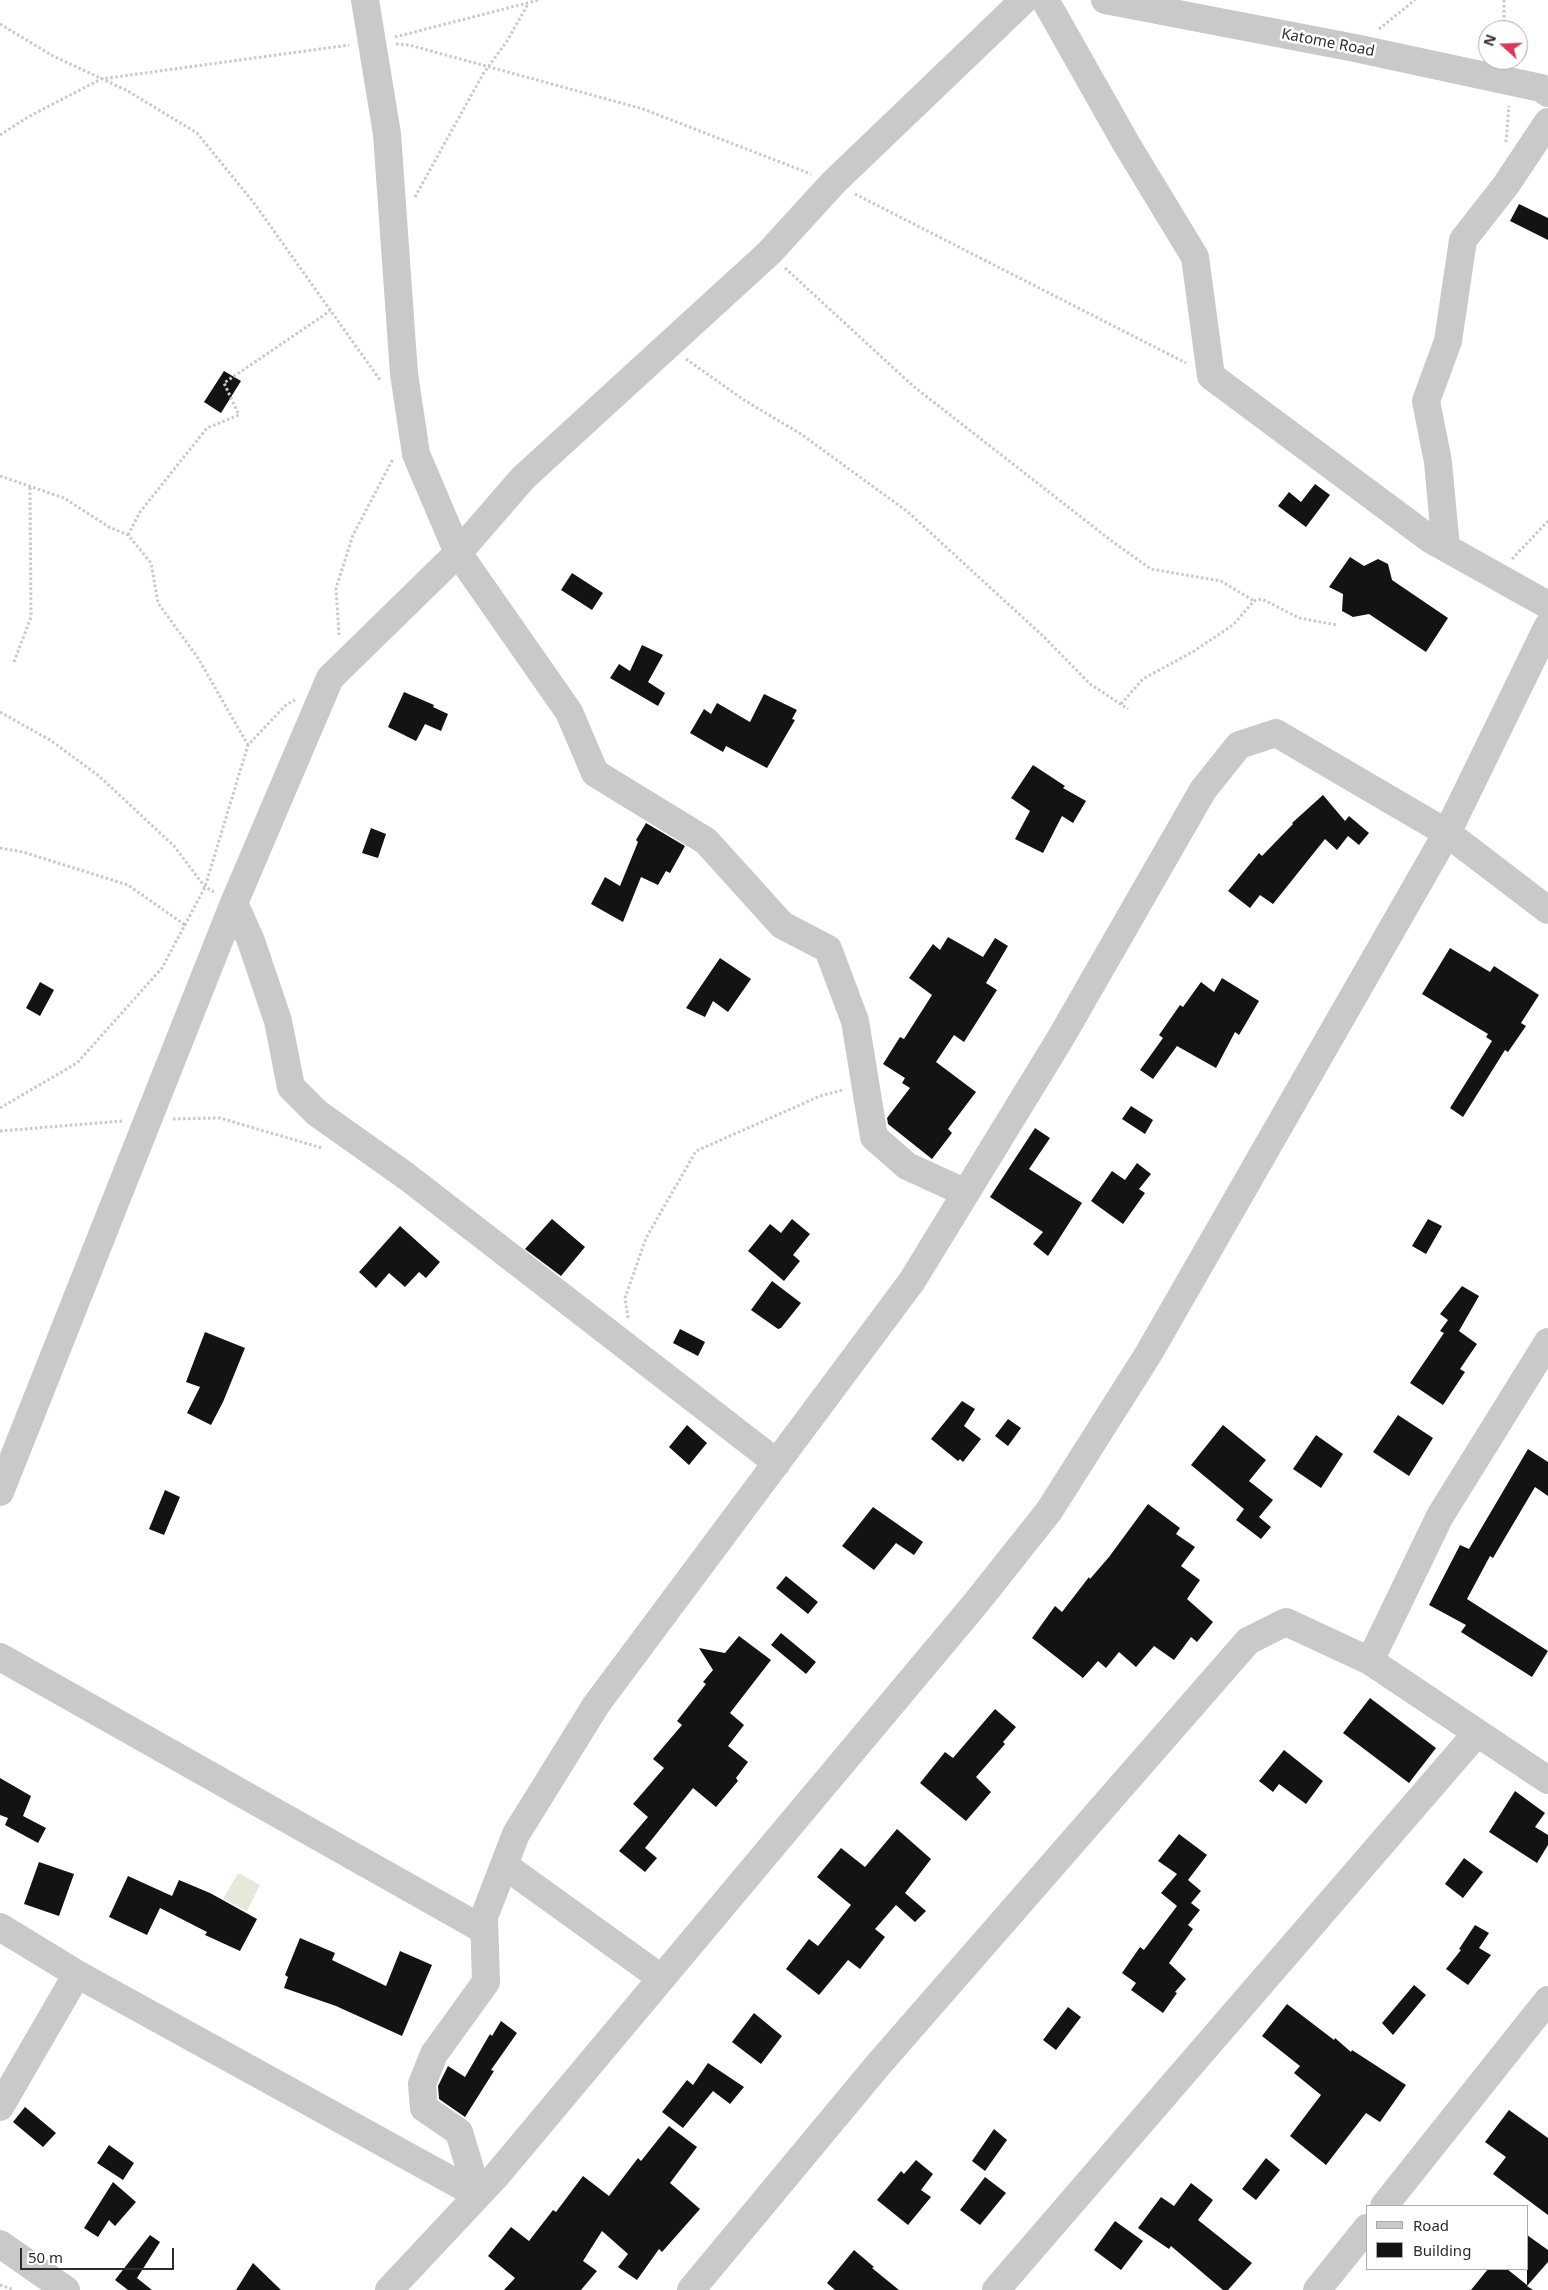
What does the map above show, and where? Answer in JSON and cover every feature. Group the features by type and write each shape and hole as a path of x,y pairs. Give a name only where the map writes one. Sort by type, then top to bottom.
{"street":[{"path":"365,0 387,134 404,374 416,454 458,553 569,712 596,773 706,841 782,925 828,949 855,1021 874,1137 907,1166 966,1193"},
{"path":"0,1492 234,903 330,678 458,553 523,478 769,253 833,183 1024,0"},
{"path":"1045,0 1127,145 1194,257 1211,376 1422,533 1548,605"},
{"name":"Katome Road","path":"1105,0 1355,48 1512,81 1542,88 1548,93"},
{"path":"1446,548 1438,462 1426,401 1448,341 1463,240 1506,185 1548,122"},
{"path":"389,2290 478,2195 976,1603 1049,1511 1149,1353 1447,833 1548,626"},
{"path":"478,2195 459,2132 424,2108 422,2084 434,2054 486,1982 484,1917 516,1834 596,1706 912,1281 1060,1039 1203,790 1239,745 1276,733 1447,833 1548,910"},
{"path":"234,903 251,941 278,1021 291,1088 317,1113 406,1176 777,1463"},
{"path":"1370,1661 1440,1516 1548,1342"},
{"path":"691,2290 878,2065 1248,1642 1286,1622 1370,1661 1548,1780"},
{"path":"0,1657 484,1930"},
{"path":"996,2290 1477,1733"},
{"path":"504,1866 661,1978"},
{"path":"0,1927 77,1974 478,2195"},
{"path":"0,2107 77,1974"},
{"path":"1385,2205 1548,2000"},
{"path":"1317,2290 1366,2229"},
{"path":"0,2244 66,2290"}],"path":[{"path":"0,135 28,117 101,79 372,42 539,0"},
{"path":"1355,48 1416,0"},
{"path":"1504,0 1504,20"},
{"path":"394,228 412,202 483,74 507,41 528,4"},
{"path":"0,24 53,56 126,90 197,133 254,203 380,379 382,388"},
{"path":"1505,150 1512,81"},
{"path":"769,253 914,386 1113,542 1152,569 1221,581 1254,602"},
{"path":"128,535 140,512 207,428 238,415 224,383 330,311"},
{"path":"667,346 744,400 801,434 908,512 1045,638 1090,684 1128,709"},
{"path":"340,642 336,588 352,535 396,454"},
{"path":"0,476 64,498 109,527 128,535 151,562 158,603 198,658 248,745"},
{"path":"14,662 31,617 30,485"},
{"path":"1496,576 1548,520"},
{"path":"1121,704 1143,679 1194,651 1233,626 1254,602 1262,599 1298,618 1337,625"},
{"path":"0,1108 77,1063 162,968 205,887 248,745 286,706 330,678"},
{"path":"0,712 50,740 99,776 174,846 205,887 234,903"},
{"path":"0,848 23,852 128,885 185,926"},
{"path":"634,1351 625,1298 646,1238 696,1151 820,1096 866,1084"},
{"path":"0,1131 148,1119 220,1118 323,1148"},
{"path":"0,2285 14,2290"}],"shaded area":[{"path":"238,1873 260,1885 247,1911 223,1899"}],"building":[{"path":"1519,204 1548,218 1548,240 1510,221"},
{"path":"224,371 241,381 221,413 204,402"},
{"path":"1315,484 1330,495 1306,527 1278,506 1289,492 1301,502"},
{"path":"1350,557 1364,566 1378,559 1388,564 1392,580 1448,618 1426,652 1369,614 1353,617 1342,611 1343,594 1329,587"},
{"path":"572,573 603,593 592,610 561,590"},
{"path":"642,645 663,655 648,682 665,693 658,706 610,678 619,664 630,671"},
{"path":"404,692 434,705 433,707 448,714 441,731 425,724 416,741 388,727"},
{"path":"764,694 797,710 792,719 795,720 767,768 726,746 723,752 690,733 704,709 711,714 717,703 750,722"},
{"path":"1033,765 1065,786 1063,788 1086,801 1073,823 1062,816 1043,853 1015,839 1030,811 1011,798"},
{"path":"1323,795 1345,821 1349,816 1369,833 1359,845 1348,836 1337,850 1325,839 1273,904 1260,895 1250,908 1228,891 1259,853 1262,856 1292,823"},
{"path":"646,823 685,846 670,873 666,871 658,885 641,877 623,922 591,904 605,877 620,886 638,842 636,840"},
{"path":"371,828 386,834 378,858 362,853"},
{"path":"948,937 983,957 995,938 1008,946 986,983 997,990 964,1042 954,1035 936,1062 976,1092 948,1129 952,1133 932,1159 888,1124 887,1118 910,1088 902,1083 905,1078 883,1064 900,1037 904,1039 932,995 909,978 933,944 940,950"},
{"path":"1450,948 1490,972 1494,966 1539,995 1521,1023 1526,1026 1508,1052 1505,1050 1463,1117 1450,1108 1492,1041 1486,1037 1488,1034 1422,994"},
{"path":"720,958 751,979 728,1012 713,1001 705,1017 686,1008"},
{"path":"1222,978 1259,1001 1239,1035 1235,1032 1216,1068 1177,1046 1153,1079 1140,1070 1163,1038 1159,1035 1180,1005 1183,1007 1201,982 1214,992"},
{"path":"40,982 54,990 40,1016 26,1008"},
{"path":"1131,1106 1153,1120 1145,1134 1122,1119"},
{"path":"1035,1128 1050,1138 1029,1169 1082,1203 1048,1256 1033,1244 1043,1232 990,1197"},
{"path":"1137,1163 1151,1174 1139,1189 1145,1193 1123,1224 1091,1201 1112,1171 1125,1180"},
{"path":"552,1219 585,1247 561,1276 525,1249"},
{"path":"792,1219 810,1234 793,1255 800,1261 784,1281 748,1251 770,1224 781,1233"},
{"path":"1428,1219 1442,1226 1426,1254 1412,1246"},
{"path":"400,1226 440,1262 426,1278 419,1272 405,1287 389,1273 376,1288 359,1272"},
{"path":"772,1281 801,1303 781,1328 778,1329 751,1310"},
{"path":"1462,1286 1479,1296 1459,1331 1477,1344 1460,1369 1465,1372 1443,1405 1410,1383 1444,1333 1440,1331 1448,1320 1440,1314"},
{"path":"680,1329 705,1342 698,1356 673,1343"},
{"path":"205,1332 245,1348 223,1402 211,1425 187,1413 200,1387 186,1382"},
{"path":"962,1401 975,1409 964,1426 981,1439 963,1462 960,1459 958,1461 931,1439"},
{"path":"1398,1415 1433,1438 1409,1476 1373,1452"},
{"path":"1008,1419 1021,1428 1008,1446 995,1436"},
{"path":"687,1425 707,1443 689,1465 669,1447"},
{"path":"1223,1425 1266,1460 1249,1481 1273,1500 1259,1517 1271,1527 1261,1539 1236,1520 1244,1509 1191,1465"},
{"path":"1316,1435 1343,1454 1321,1488 1293,1469"},
{"path":"1528,1449 1548,1462 1548,1496 1535,1487 1493,1558 1490,1556 1467,1599 1548,1651 1532,1677 1461,1632 1466,1625 1429,1605 1460,1545 1469,1549"},
{"path":"165,1490 180,1497 164,1535 149,1529"},
{"path":"1148,1504 1180,1528 1176,1534 1195,1547 1181,1566 1200,1580 1187,1599 1213,1622 1197,1642 1191,1637 1174,1660 1154,1646 1136,1667 1119,1652 1106,1668 1098,1661 1083,1678 1032,1638 1055,1606 1062,1612 1089,1577 1090,1579 1109,1557"},
{"path":"873,1507 923,1542 914,1555 896,1543 874,1570 842,1546"},
{"path":"786,1576 818,1602 808,1614 776,1588"},
{"path":"781,1633 816,1662 806,1674 771,1645"},
{"path":"739,1636 771,1660 730,1713 744,1725 728,1746 748,1762 736,1778 738,1781 716,1807 693,1788 645,1848 657,1858 645,1872 619,1851 648,1817 633,1804 664,1768 653,1759 682,1725 677,1721 706,1684 703,1682 713,1670 699,1648 725,1653"},
{"path":"1370,1698 1436,1748 1409,1783 1343,1733"},
{"path":"995,1709 1016,1727 1003,1742 1005,1744 976,1777 991,1792 966,1821 920,1783 945,1752 953,1758"},
{"path":"1284,1750 1323,1781 1306,1804 1279,1784 1273,1792 1259,1781"},
{"path":"0,1778 31,1796 23,1816 46,1828 38,1843 5,1825 8,1818 0,1815"},
{"path":"1515,1791 1545,1813 1535,1827 1548,1835 1548,1845 1537,1863 1489,1832"},
{"path":"897,1829 931,1859 905,1893 926,1911 915,1922 896,1905 875,1929 885,1937 860,1969 848,1960 819,1995 786,1969 809,1939 818,1946 851,1905 817,1877 841,1848 865,1867"},
{"path":"1179,1834 1207,1855 1188,1880 1201,1891 1191,1903 1200,1910 1188,1925 1193,1929 1169,1963 1186,1979 1175,1992 1177,1993 1163,2013 1131,1990 1136,1983 1122,1973 1140,1947 1144,1950 1177,1906 1161,1893 1177,1874 1158,1861"},
{"path":"1464,1858 1483,1872 1463,1898 1445,1884"},
{"path":"39,1862 74,1874 59,1916 24,1904"},
{"path":"128,1876 172,1896 179,1880 210,1893 257,1919 240,1951 205,1935 207,1932 160,1908 147,1935 109,1917"},
{"path":"1475,1925 1489,1933 1479,1948 1491,1955 1468,1985 1446,1969 1461,1950 1459,1949"},
{"path":"300,1938 335,1953 332,1960 386,1986 400,1951 432,1965 402,2036 336,2006 284,1988 288,1977 285,1975"},
{"path":"1414,1985 1426,1995 1393,2035 1382,2023"},
{"path":"1287,2004 1334,2040 1335,2038 1351,2052 1352,2050 1406,2085 1380,2122 1366,2113 1326,2165 1290,2136 1321,2095 1294,2073 1300,2066 1262,2036"},
{"path":"1068,2007 1081,2017 1056,2050 1043,2040"},
{"path":"754,2013 782,2036 761,2064 732,2042"},
{"path":"501,2021 517,2033 491,2070 494,2071 465,2117 439,2099 438,2086 448,2066 465,2077 490,2034 492,2036"},
{"path":"708,2063 744,2087 730,2104 713,2091 683,2128 662,2112 687,2080 693,2085"},
{"path":"25,2107 56,2133 43,2147 13,2122"},
{"path":"1509,2110 1548,2138 1548,2215 1493,2174 1506,2157 1485,2142"},
{"path":"669,2126 697,2147 670,2183 700,2209 662,2252 659,2249 637,2280 618,2267 628,2254 602,2231 583,2261 597,2271 581,2290 504,2290 515,2278 488,2256 511,2227 529,2241 553,2210 556,2212 583,2176 609,2196 638,2158 641,2161"},
{"path":"994,2129 1007,2140 985,2171 972,2161"},
{"path":"109,2145 134,2163 123,2180 97,2163"},
{"path":"1266,2158 1280,2170 1256,2200 1242,2189"},
{"path":"916,2160 933,2174 921,2190 931,2197 908,2225 877,2200 901,2171 904,2174"},
{"path":"985,2177 1006,2193 980,2225 960,2210"},
{"path":"113,2182 136,2202 115,2226 109,2220 98,2237 84,2228"},
{"path":"1191,2183 1213,2200 1198,2220 1252,2263 1228,2290 1223,2290 1171,2246 1169,2249 1138,2228 1161,2197 1174,2206"},
{"path":"1115,2221 1143,2241 1121,2270 1094,2250"},
{"path":"150,2235 160,2242 137,2278 152,2290 128,2290 115,2280"},
{"path":"1528,2236 1548,2250 1548,2262 1527,2286 1533,2290 1471,2290 1487,2270 1508,2270 1527,2285"},
{"path":"854,2250 899,2290 835,2290 827,2283"},
{"path":"253,2263 281,2290 236,2290"}]}
